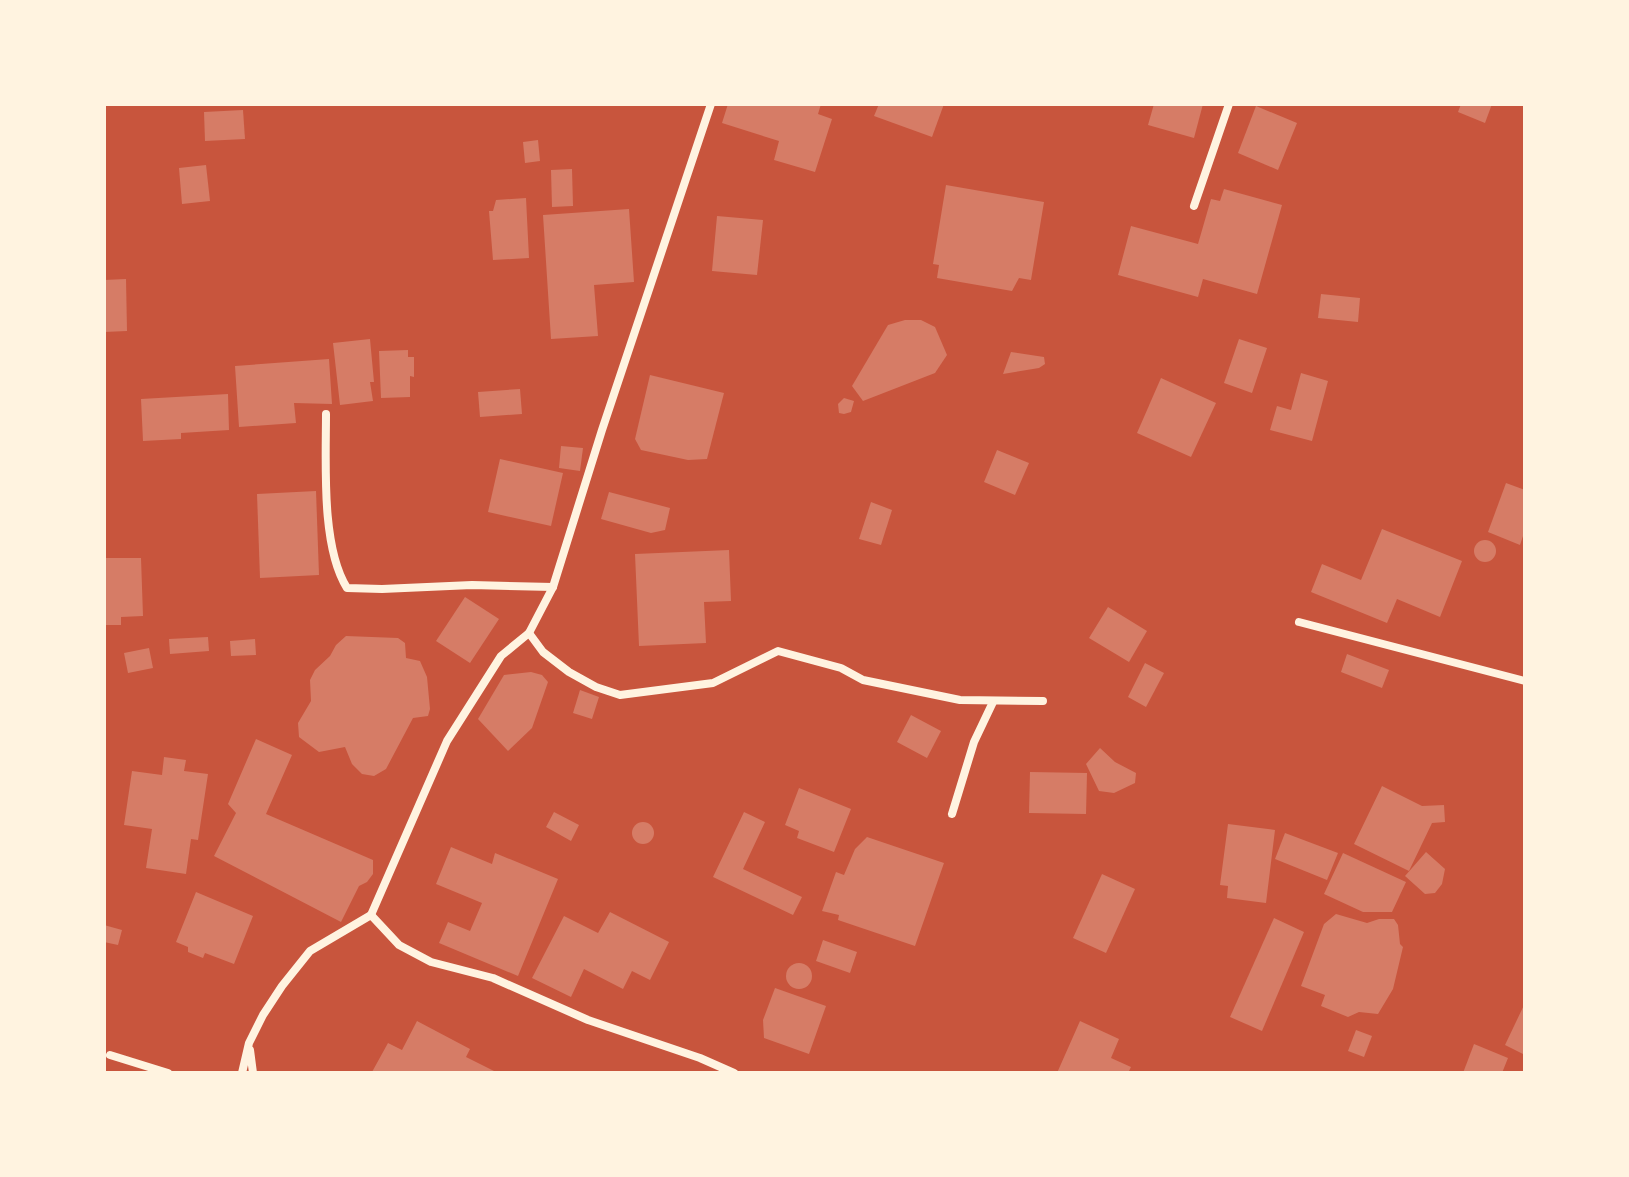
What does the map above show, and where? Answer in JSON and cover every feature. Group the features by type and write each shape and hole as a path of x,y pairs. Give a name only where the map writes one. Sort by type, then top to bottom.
{"street":[{"path":"242,1073 249,1043 275,995 310,951 371,915 447,741 501,656 529,633 553,587 711,104"},
{"path":"1194,206 1229,104"},
{"path":"326,414 326,479 333,559 347,588 553,587"},
{"path":"1299,622 1525,681"},
{"path":"529,633 543,652 569,672 596,687 620,695 713,683 778,651 841,668 863,680 960,700 1043,701"},
{"path":"952,814 974,742 993,702"},
{"path":"371,915 399,945 431,962 493,978 588,1020 700,1058 734,1073"},
{"path":"249,1043 253,1073"},
{"path":"110,1055 168,1073"}],"building":[{"path":"728,104 821,104 818,114 832,119 815,172 774,160 779,141 722,123"},
{"path":"879,104 944,104 932,137 874,116"},
{"path":"1154,104 1203,104 1194,138 1148,125"},
{"path":"1461,104 1492,104 1485,123 1458,112"},
{"path":"1256,106 1297,123 1278,170 1238,153"},
{"path":"243,110 245,139 205,141 204,112"},
{"path":"538,140 540,161 525,163 523,142"},
{"path":"206,165 210,201 182,204 179,168"},
{"path":"572,169 573,206 552,207 551,170"},
{"path":"946,185 1044,202 1031,280 1019,278 1012,291 937,278 939,265 933,264"},
{"path":"1224,189 1282,205 1257,294 1203,279 1198,297 1118,275 1131,226 1198,244 1211,199 1220,201"},
{"path":"526,198 529,258 493,260 489,211 493,211 496,200"},
{"path":"629,209 634,282 594,285 598,336 551,339 543,215"},
{"path":"717,216 763,220 757,275 712,271"},
{"path":"126,279 127,331 104,332 104,280"},
{"path":"1321,294 1360,298 1358,322 1318,318"},
{"path":"921,320 935,327 947,355 935,373 863,401 852,386 888,325"},
{"path":"370,339 373,401 340,405 333,343"},
{"path":"1239,339 1267,348 1252,393 1224,383"},
{"path":"408,350 408,357 414,357 410,397 381,398 379,351"},
{"path":"1011,352 1044,357 1045,364 1039,368 1003,374"},
{"path":"329,359 332,404 294,403 296,423 239,427 235,366"},
{"path":"1301,373 1328,381 1312,441 1270,430 1277,406 1291,410"},
{"path":"650,375 724,393 707,459 688,460 641,450 635,439"},
{"path":"1161,378 1216,403 1191,457 1137,433"},
{"path":"520,389 522,414 480,417 478,392"},
{"path":"228,394 229,430 181,433 181,439 143,441 141,399"},
{"path":"844,398 854,401 851,412 844,414 839,413 838,404"},
{"path":"561,446 583,448 580,471 559,468"},
{"path":"997,450 1029,463 1015,495 984,482"},
{"path":"500,459 563,473 551,526 488,512"},
{"path":"1506,483 1525,490 1525,530 1520,545 1488,532"},
{"path":"316,491 319,575 260,578 257,494"},
{"path":"609,492 670,508 665,530 651,533 601,519"},
{"path":"871,502 892,510 881,545 859,539"},
{"path":"1382,529 1462,561 1440,617 1397,599 1387,623 1311,592 1322,564 1361,580"},
{"path":"1485,540 1493,543 1496,551 1493,559 1485,562 1477,559 1474,551 1477,543"},
{"path":"729,550 731,601 704,602 706,643 639,646 635,554"},
{"path":"104,558 141,558 143,616 121,617 121,625 104,625"},
{"path":"465,597 499,619 470,663 436,641"},
{"path":"1108,607 1147,631 1129,662 1089,638"},
{"path":"346,636 398,638 405,643 406,658 420,661 427,677 428,716 413,718 386,769 374,776 362,774 352,764 345,747 319,752 299,737 298,723 311,701 310,680 315,670"},
{"path":"208,637 209,651 170,654 169,639"},
{"path":"255,639 256,655 231,656 230,641"},
{"path":"149,648 153,668 128,673 124,653"},
{"path":"1347,654 1389,670 1382,688 1341,672"},
{"path":"1145,663 1164,673 1146,707 1128,697"},
{"path":"531,672 542,675 548,682 532,728 508,751 478,719 504,675"},
{"path":"580,690 599,697 592,719 573,713"},
{"path":"911,715 941,731 927,758 897,742"},
{"path":"256,739 292,755 266,814 373,860 373,874 359,886 341,922 214,856 236,813 228,804"},
{"path":"1100,748 1115,762 1136,773 1135,783 1114,793 1099,791 1086,764"},
{"path":"164,757 186,760 184,771 208,774 198,840 191,839 186,874 146,868 152,829 124,825 132,771 162,775"},
{"path":"1030,772 1087,773 1086,814 1029,813"},
{"path":"1382,786 1422,806 1444,805 1445,822 1432,823 1409,871 1354,844"},
{"path":"799,788 851,809 834,852 797,838 799,831 785,825"},
{"path":"554,812 579,825 571,841 546,827"},
{"path":"744,812 765,822 743,869 802,897 793,915 713,877"},
{"path":"643,822 651,825 654,833 651,841 643,844 635,841 632,833 635,825"},
{"path":"1228,824 1275,830 1266,903 1227,898 1228,886 1220,885"},
{"path":"1285,833 1338,853 1327,880 1275,859"},
{"path":"867,837 944,863 915,946 838,920 839,915 822,911 836,872 844,875 855,849"},
{"path":"451,847 492,864 495,853 558,879 518,976 439,943 448,922 470,931 482,903 436,884"},
{"path":"1426,852 1445,869 1442,884 1435,893 1425,894 1405,876"},
{"path":"1343,853 1406,882 1392,912 1363,912 1324,894"},
{"path":"1102,874 1135,889 1106,953 1073,938"},
{"path":"196,892 253,916 234,964 205,953 203,958 188,952 188,947 176,942"},
{"path":"610,912 669,942 650,980 632,971 623,989 584,969 571,997 532,978 564,916 598,933"},
{"path":"1336,914 1367,923 1394,919 1398,925 1403,947 1393,989 1378,1014 1359,1012 1348,1017 1321,1006 1325,995 1301,986 1324,924"},
{"path":"1274,918 1304,932 1262,1031 1230,1017"},
{"path":"104,925 122,930 118,945 104,942"},
{"path":"823,940 857,952 850,973 816,961"},
{"path":"799,963 808,967 812,976 808,985 799,989 790,985 786,976 790,967"},
{"path":"775,988 826,1006 809,1054 764,1038 763,1020"},
{"path":"1525,1003 1525,1055 1505,1045"},
{"path":"417,1021 470,1049 466,1057 498,1073 372,1072 388,1043 402,1050"},
{"path":"1080,1021 1119,1039 1111,1058 1131,1067 1128,1073 1057,1073"},
{"path":"1356,1030 1372,1036 1364,1057 1348,1051"},
{"path":"1474,1044 1508,1058 1502,1073 1463,1073"}]}
